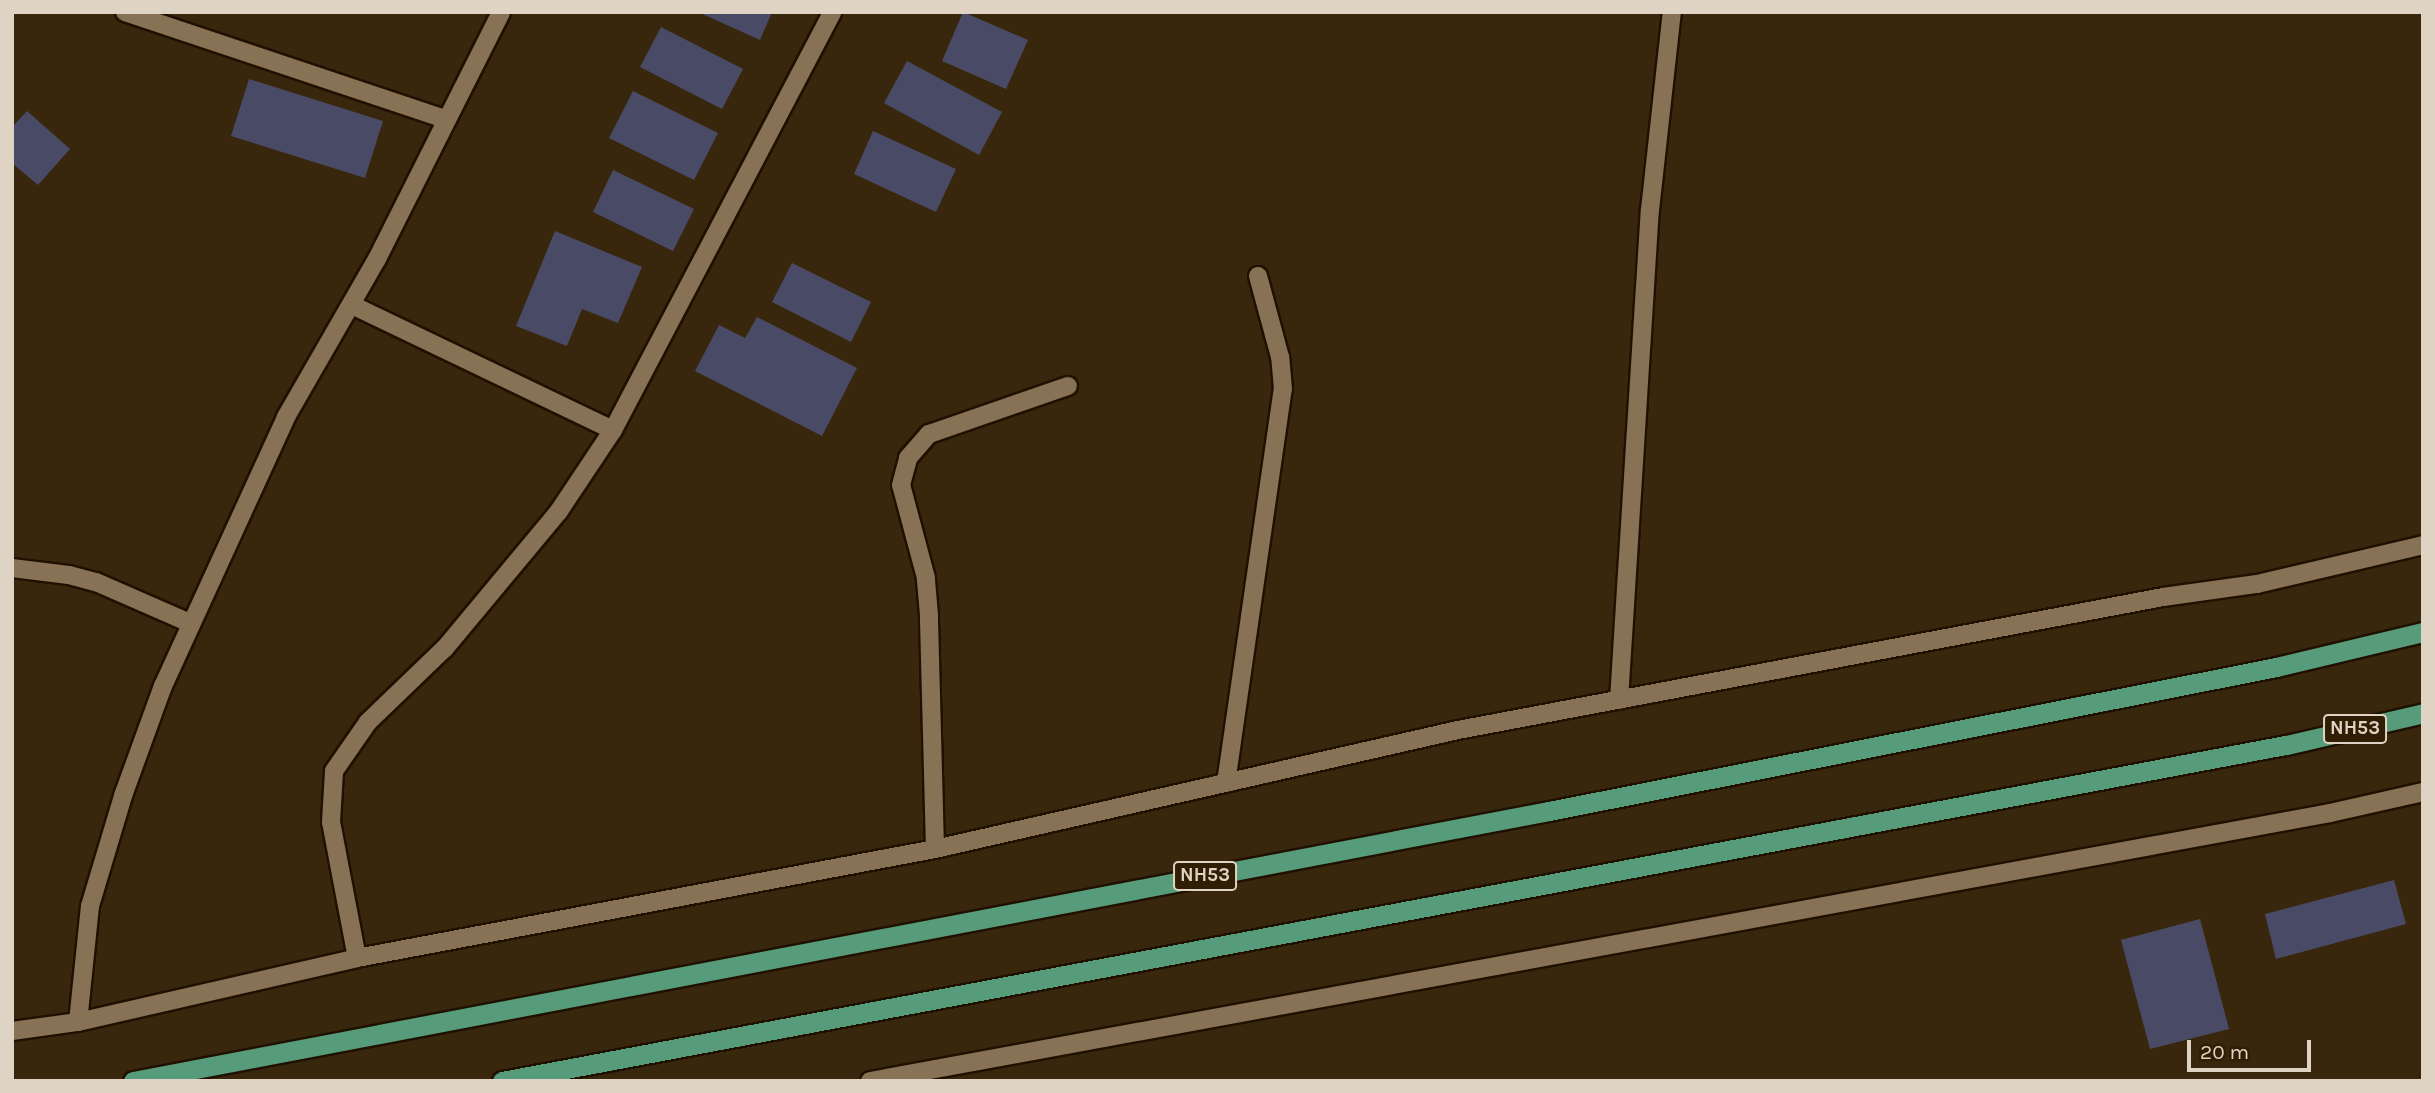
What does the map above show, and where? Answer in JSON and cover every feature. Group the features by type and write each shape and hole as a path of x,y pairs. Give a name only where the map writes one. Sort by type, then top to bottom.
{"highway":[{"name":"NH53","path":"133,1081 1549,811 2276,667 2414,634"},
{"name":"NH53","path":"502,1081 2287,746 2423,713"}],"street":[{"path":"125,12 445,120"},
{"path":"78,1022 90,906 103,857 163,686 286,418 352,305 501,12"},
{"path":"358,958 331,822 334,771 368,722 445,648 559,511 613,430 832,12"},
{"path":"1619,700 1650,210 1672,12"},
{"path":"1226,783 1283,389 1280,357 1258,276"},
{"path":"352,305 613,430"},
{"path":"935,849 929,615 926,578 901,485 908,458 929,434 1068,386"},
{"path":"12,1031 78,1022 358,958 935,849 1458,730 2163,597 2257,584 2423,545"},
{"path":"12,568 44,571 96,582 190,623"},
{"path":"876,1080 2330,813 2422,792"}],"building":[{"path":"698,12 772,12 760,40"},
{"path":"963,12 1028,40 1006,89 942,61"},
{"path":"661,27 743,69 722,109 640,67"},
{"path":"907,61 1002,112 979,155 884,103"},
{"path":"249,79 383,121 365,178 231,136"},
{"path":"633,91 718,133 694,180 609,138"},
{"path":"27,111 70,149 38,185 12,163 12,127"},
{"path":"873,131 956,169 936,212 854,174"},
{"path":"613,170 694,209 673,251 593,212"},
{"path":"555,231 642,267 618,323 582,309 567,346 516,326"},
{"path":"792,263 871,302 851,342 772,302"},
{"path":"757,317 857,368 822,436 695,371 719,325 745,338"},
{"path":"2394,880 2406,924 2276,959 2265,914"},
{"path":"2200,919 2229,1029 2150,1049 2121,940"}]}
